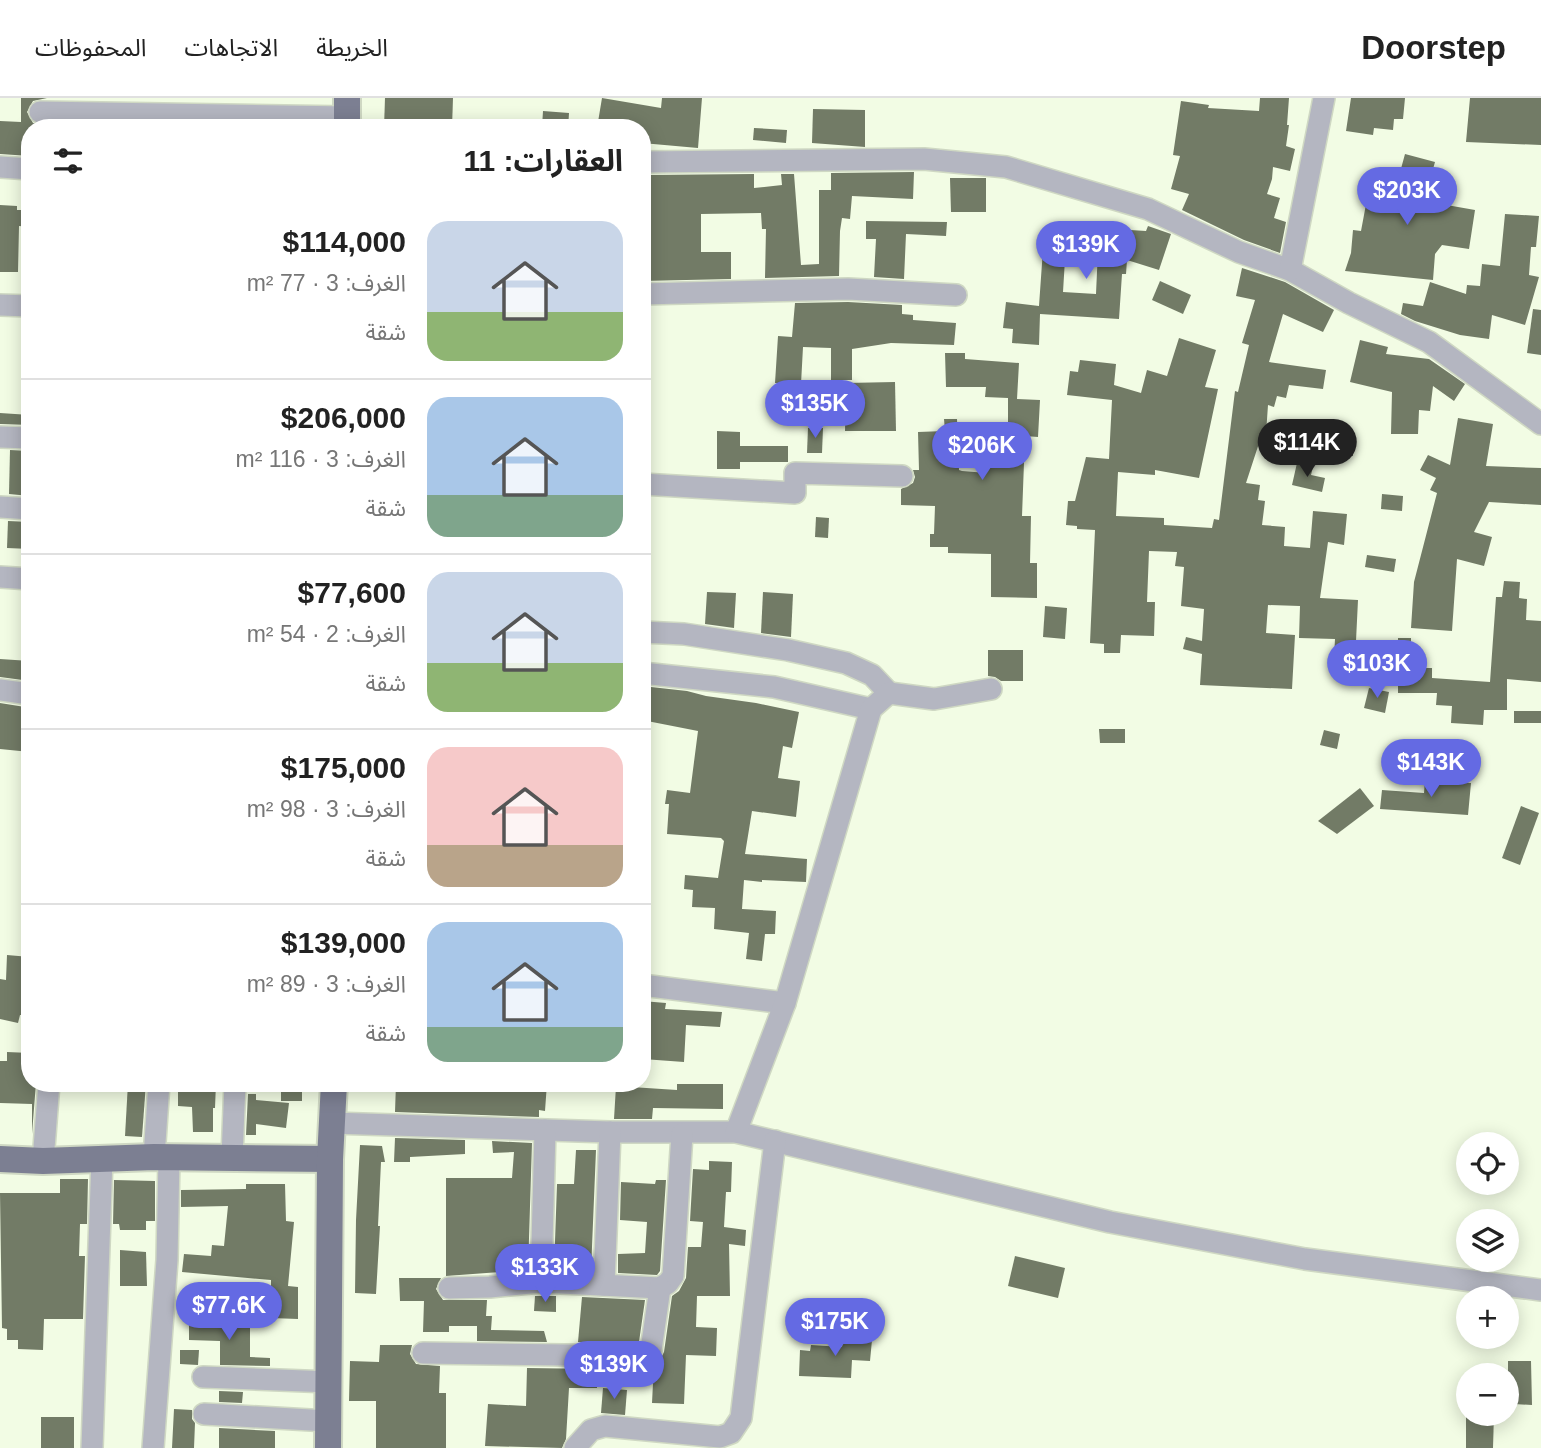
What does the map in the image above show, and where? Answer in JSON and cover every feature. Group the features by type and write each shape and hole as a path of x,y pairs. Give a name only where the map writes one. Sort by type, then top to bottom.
{"main road":[{"path":"328,1448 330,1158 334,1092"},
{"path":"0,1159 43,1161 161,1157 330,1158"}],"street":[{"path":"1290,270 1324,98"},
{"path":"40,113 347,114"},
{"path":"651,162 924,159 1006,167 1148,209 1239,252 1290,270 1349,303 1429,342 1541,424"},
{"path":"0,167 21,168"},
{"path":"651,294 848,289 956,295"},
{"path":"0,305 21,306"},
{"path":"0,437 21,438"},
{"path":"651,485 795,493 795,473 902,475"},
{"path":"0,507 21,508"},
{"path":"0,577 21,578"},
{"path":"651,632 684,634 788,650 846,663 872,675 889,693 934,699 991,689"},
{"path":"651,674 774,687 872,709"},
{"path":"0,690 21,693"},
{"path":"736,1132 785,1003 872,709 889,693"},
{"path":"651,986 785,1003"},
{"path":"43,1161 48,1092"},
{"path":"153,1448 167,1260 159,1092"},
{"path":"232,1157 235,1092"},
{"path":"332,1123 682,1134 736,1132 1110,1222 1306,1259 1541,1290"},
{"path":"541,1282 545,1130"},
{"path":"604,1285 610,1132"},
{"path":"449,1288 541,1282 660,1288 668,1283 673,1276 682,1134"},
{"path":"575,1448 591,1430 605,1426 720,1437 732,1433 741,1418 775,1141"},
{"path":"92,1448 102,1158"},
{"path":"423,1353 640,1356 651,1350 654,1341 660,1288"},
{"path":"203,1377 330,1382"},
{"path":"204,1414 328,1421"}],"building":[{"path":"21,98 47,98 33,101 27,112 31,119 21,119"},
{"path":"385,98 453,98 452,119 384,119"},
{"path":"602,98 661,108 662,98 702,98 698,148 651,144 651,119 598,119"},
{"path":"1260,98 1289,98 1286,146 1295,149 1290,171 1273,167 1267,194 1280,198 1274,218 1286,222 1280,253 1244,240 1182,210 1189,194 1171,189 1180,156 1173,155 1181,101 1209,105 1208,108 1259,111"},
{"path":"1351,98 1405,98 1403,119 1394,119 1393,130 1374,128 1373,135 1346,131"},
{"path":"1470,98 1541,98 1541,145 1466,142"},
{"path":"813,109 865,110 865,147 812,143"},
{"path":"543,111 569,113 569,119 543,119"},
{"path":"0,121 21,122 21,155 0,154"},
{"path":"754,128 787,130 786,143 753,140"},
{"path":"1405,154 1435,162 1424,201 1475,210 1469,249 1442,245 1435,254 1433,280 1345,271 1351,253 1353,230 1361,231 1370,183 1396,187"},
{"path":"914,172 913,199 852,196 850,219 842,218 839,276 765,278 766,229 762,229 761,213 701,214 701,252 731,252 731,279 651,281 651,175 754,174 754,188 782,185 781,174 794,174 801,265 819,264 819,190 831,190 831,173"},
{"path":"950,178 986,178 986,212 951,212"},
{"path":"0,205 17,206 17,210 21,210 18,272 0,272"},
{"path":"1505,214 1539,216 1536,247 1531,247 1529,275 1539,277 1525,325 1492,315 1489,339 1460,335 1401,314 1403,303 1423,306 1430,282 1466,294 1467,285 1480,286 1482,264 1500,266"},
{"path":"866,221 947,222 946,236 906,234 904,279 874,277 876,239 866,239"},
{"path":"1148,226 1171,234 1159,270 1127,260 1126,274 1122,274 1119,319 1040,314 1039,345 1012,343 1013,329 1003,328 1006,302 1039,306 1044,235 1057,236 1055,258 1065,259 1063,292 1096,294 1099,228 1146,231"},
{"path":"1242,268 1285,282 1334,310 1323,332 1283,314 1269,362 1326,370 1323,389 1289,385 1286,398 1277,396 1274,407 1268,405 1266,434 1262,434 1246,483 1260,485 1258,500 1265,501 1262,525 1285,527 1284,546 1310,548 1313,511 1347,514 1344,545 1328,542 1320,598 1358,600 1356,641 1362,642 1361,677 1333,676 1335,639 1299,638 1300,606 1268,605 1266,633 1295,635 1292,689 1200,685 1202,654 1183,649 1186,637 1202,641 1204,609 1181,606 1184,567 1175,566 1177,552 1149,551 1147,602 1155,602 1154,636 1121,635 1120,653 1104,653 1104,644 1090,643 1095,530 1066,525 1068,501 1075,501 1086,457 1109,459 1112,400 1067,395 1070,371 1078,372 1080,360 1116,364 1114,385 1141,393 1147,370 1167,376 1179,338 1216,350 1205,387 1218,389 1199,478 1155,470 1155,475 1118,472 1116,516 1164,518 1164,525 1212,528 1214,519 1219,520 1235,391 1238,392 1249,345 1242,343 1255,300 1236,296"},
{"path":"1160,281 1191,295 1183,314 1152,300"},
{"path":"795,303 902,305 902,314 913,315 913,320 956,323 954,345 891,343 852,349 852,380 831,380 831,348 803,347 801,384 775,383 778,336 792,337"},
{"path":"1533,309 1541,310 1541,355 1527,353"},
{"path":"1360,340 1388,347 1386,354 1429,359 1465,384 1454,401 1433,386 1430,411 1419,410 1418,434 1391,434 1392,392 1350,382"},
{"path":"945,353 965,353 965,359 1019,363 1017,399 1040,400 1038,437 1025,436 1022,516 1031,516 1030,563 1037,563 1037,598 991,597 991,554 948,553 948,547 930,547 930,534 934,534 935,506 901,505 901,489 913,483 913,470 919,470 918,432 945,431 944,419 957,419 959,470 987,473 987,438 1008,439 1008,398 985,397 986,387 946,387"},
{"path":"895,382 896,431 845,431 846,383"},
{"path":"0,413 21,414 21,425 0,424"},
{"path":"1458,418 1493,424 1486,466 1541,468 1541,505 1489,502 1474,532 1492,537 1484,566 1457,559 1452,631 1411,628 1414,582 1437,493 1430,490 1436,478 1420,470 1428,455 1450,465"},
{"path":"808,428 823,428 822,453 807,453"},
{"path":"717,431 740,432 740,446 788,446 788,462 740,462 740,469 717,469"},
{"path":"1337,440 1353,440 1353,456 1334,457"},
{"path":"10,450 21,451 21,495 9,494"},
{"path":"1297,463 1313,467 1311,475 1325,478 1322,492 1292,485"},
{"path":"1382,494 1403,496 1402,511 1381,509"},
{"path":"816,517 829,518 828,538 815,537"},
{"path":"8,521 21,522 21,549 7,548"},
{"path":"1367,555 1396,559 1394,572 1365,567"},
{"path":"1504,581 1520,582 1519,598 1527,599 1526,620 1541,621 1541,682 1507,679 1507,710 1484,710 1483,725 1451,723 1452,706 1436,705 1437,693 1398,693 1398,638 1411,638 1411,668 1432,668 1432,678 1490,682 1496,597 1502,597"},
{"path":"707,592 736,593 734,628 705,624"},
{"path":"763,592 793,594 791,637 761,633"},
{"path":"1045,606 1067,608 1065,639 1043,637"},
{"path":"988,650 1023,650 1023,681 1001,681 988,676"},
{"path":"0,659 21,660 21,680 0,677"},
{"path":"651,687 799,712 792,748 783,746 778,778 800,781 796,817 752,811 745,854 807,859 806,882 744,880 742,909 776,911 775,934 765,934 762,961 746,959 749,933 714,929 715,908 692,907 693,890 684,889 685,875 718,878 724,841 721,838 667,834 667,790 690,793 698,731 651,722"},
{"path":"1369,688 1389,692 1385,713 1364,708"},
{"path":"0,703 21,706 21,751 0,749"},
{"path":"1514,711 1541,711 1541,723 1514,723"},
{"path":"1099,729 1125,729 1125,743 1100,743"},
{"path":"1324,730 1340,734 1337,749 1320,745"},
{"path":"1425,780 1471,783 1468,815 1380,809 1382,790 1424,793"},
{"path":"1360,788 1374,806 1337,834 1318,821"},
{"path":"1521,806 1539,813 1520,865 1502,858"},
{"path":"7,955 21,956 21,1015 18,1023 0,1019 0,979 6,980"},
{"path":"651,1002 666,1003 665,1009 722,1012 720,1027 686,1025 684,1062 651,1060"},
{"path":"7,1052 21,1053 21,1092 35,1092 32,1134 32,1104 0,1103 0,1061 7,1061"},
{"path":"677,1084 723,1084 723,1109 653,1108 652,1119 614,1119 616,1092 651,1092 651,1088 677,1090"},
{"path":"127,1092 145,1092 142,1137 125,1136"},
{"path":"178,1092 216,1092 213,1132 193,1132 192,1107 178,1106"},
{"path":"281,1092 302,1092 302,1101 281,1101"},
{"path":"396,1092 546,1092 545,1111 539,1110 539,1117 395,1112"},
{"path":"248,1094 256,1094 256,1100 289,1103 286,1128 256,1124 256,1135 246,1135"},
{"path":"395,1138 465,1140 465,1154 410,1157 410,1162 394,1162"},
{"path":"492,1141 532,1143 528,1270 446,1276 446,1178 512,1178 514,1152 493,1153"},
{"path":"360,1145 382,1146 385,1162 381,1162 376,1294 355,1293"},
{"path":"576,1150 596,1150 591,1271 554,1270 557,1184 574,1184"},
{"path":"709,1161 732,1162 731,1192 726,1192 724,1227 746,1230 745,1246 729,1244 730,1296 697,1296 696,1327 717,1328 716,1356 686,1355 684,1404 652,1403 654,1363 664,1352 672,1296 679,1291 686,1278 688,1247 701,1247 703,1222 690,1221 693,1169 709,1170"},
{"path":"60,1179 88,1179 87,1224 80,1224 79,1256 85,1256 83,1319 44,1319 43,1350 18,1349 18,1340 7,1340 7,1329 2,1328 0,1193 60,1193"},
{"path":"114,1180 155,1181 155,1221 146,1221 146,1230 120,1230 119,1224 113,1224"},
{"path":"656,1180 666,1180 660,1271 657,1275 618,1273 618,1254 645,1253 647,1222 620,1220 621,1182 655,1184"},
{"path":"246,1184 285,1184 286,1221 294,1222 288,1286 298,1287 298,1319 271,1318 271,1280 182,1272 184,1254 211,1256 212,1245 224,1246 228,1206 181,1207 181,1190 246,1189"},
{"path":"120,1250 146,1252 147,1286 120,1286"},
{"path":"1015,1256 1065,1268 1058,1298 1008,1286"},
{"path":"399,1278 441,1278 436,1289 443,1300 487,1300 486,1316 492,1316 491,1330 544,1331 547,1342 477,1341 477,1326 449,1326 449,1332 423,1332 424,1301 400,1301"},
{"path":"535,1296 556,1296 556,1312 534,1311"},
{"path":"582,1297 645,1300 639,1342 578,1342"},
{"path":"250,1323 250,1357 270,1358 270,1366 220,1365 220,1341 189,1340 189,1324"},
{"path":"844,1334 872,1340 870,1361 852,1360 851,1378 799,1376 800,1350 810,1351 811,1345 842,1347"},
{"path":"380,1345 412,1345 410,1354 416,1364 440,1366 439,1393 446,1393 446,1448 376,1448 376,1401 349,1401 350,1361 379,1362"},
{"path":"180,1350 199,1350 198,1365 180,1364"},
{"path":"1531,1361 1532,1405 1519,1404 1519,1363 1508,1363"},
{"path":"527,1368 597,1369 597,1388 569,1388 566,1439 562,1448 485,1446 488,1404 526,1406"},
{"path":"603,1388 627,1390 625,1415 601,1413"},
{"path":"219,1391 243,1392 242,1403 219,1402"},
{"path":"174,1409 192,1410 195,1423 194,1448 172,1448"},
{"path":"41,1417 74,1417 74,1448 41,1448"},
{"path":"1466,1426 1494,1426 1493,1448 1466,1448"},
{"path":"219,1428 275,1431 275,1448 219,1448"}]}
